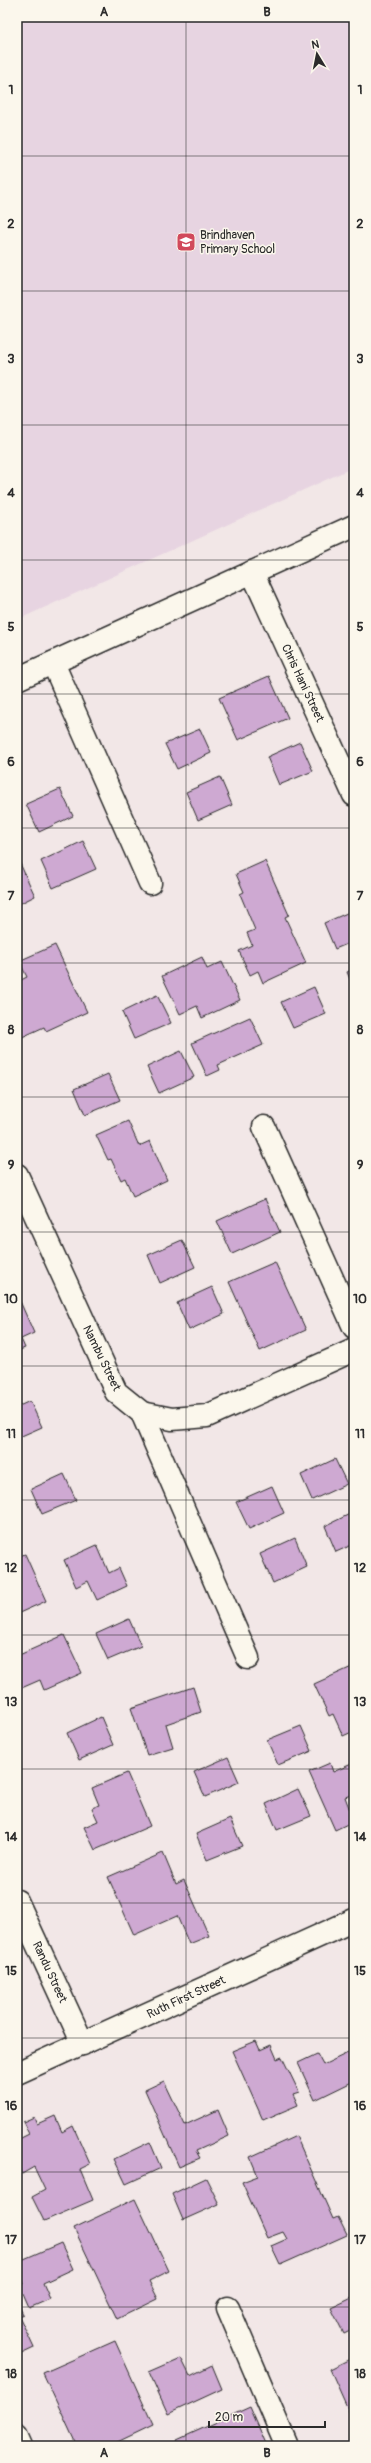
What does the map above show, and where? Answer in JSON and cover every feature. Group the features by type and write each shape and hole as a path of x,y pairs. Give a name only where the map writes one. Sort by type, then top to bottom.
{"street":[{"path":"17,679 354,526"},
{"name":"Chris Hani Street","path":"252,572 354,795"},
{"path":"53,663 150,883"},
{"path":"264,1127 354,1327"},
{"name":"Nambu Street","path":"17,1175 116,1392 142,1413 172,1419 207,1416 354,1350"},
{"path":"142,1413 248,1658"},
{"name":"Randu Street","path":"17,1901 83,2044"},
{"name":"Ruth First Street","path":"17,2073 354,1920"},
{"path":"228,2308 287,2446"},
{"path":"17,2438 21,2446"}],"shaded area":[{"name":"Brindhaven Primary School","path":"17,17 354,17 354,467 17,620"}],"building":[{"path":"269,676 288,718 238,740 219,698"},
{"path":"200,729 211,753 177,769 165,744"},
{"path":"300,742 313,771 279,785 267,757"},
{"path":"220,777 232,805 198,820 186,792"},
{"path":"60,789 73,816 39,832 26,804"},
{"path":"83,841 96,869 53,888 41,861"},
{"path":"17,857 35,896 17,905"},
{"path":"265,861 289,915 285,917 306,963 263,983 258,971 250,975 239,951 252,945 247,933 255,930 240,894 244,892 236,874"},
{"path":"354,910 354,941 335,949 324,923"},
{"path":"55,945 87,1012 46,1031 44,1027 20,1038 17,1031 17,999 21,997 17,989 17,982 27,977 19,961"},
{"path":"202,957 207,969 222,962 240,1000 202,1018 197,1006 180,1014 162,976"},
{"path":"354,969 354,989 347,972"},
{"path":"314,987 326,1014 293,1028 281,1002"},
{"path":"157,995 171,1023 134,1039 122,1012"},
{"path":"250,1017 263,1045 218,1065 220,1070 207,1076 192,1043"},
{"path":"181,1051 194,1077 159,1093 147,1067"},
{"path":"108,1074 120,1100 85,1115 74,1089"},
{"path":"128,1121 139,1146 150,1141 167,1180 133,1196 125,1178 121,1180 111,1159 108,1160 96,1135"},
{"path":"265,1199 280,1232 232,1254 217,1221"},
{"path":"182,1240 195,1267 160,1283 148,1255"},
{"path":"275,1262 306,1330 260,1351 229,1282"},
{"path":"212,1287 224,1314 189,1330 177,1303"},
{"path":"19,1299 34,1333 21,1339 25,1348 17,1351 17,1301"},
{"path":"30,1401 42,1427 17,1438 17,1407"},
{"path":"335,1459 347,1484 312,1500 301,1475"},
{"path":"64,1474 76,1500 42,1514 31,1489"},
{"path":"272,1486 284,1513 249,1529 236,1502"},
{"path":"354,1512 354,1544 336,1552 325,1526"},
{"path":"295,1538 307,1567 273,1583 260,1554"},
{"path":"97,1545 109,1573 119,1568 127,1586 97,1600 88,1581 76,1587 64,1560"},
{"path":"25,1554 46,1601 17,1614 17,1557"},
{"path":"129,1619 141,1646 108,1660 96,1634"},
{"path":"64,1635 82,1673 44,1690 40,1680 17,1690 17,1656"},
{"path":"354,1666 354,1731 343,1736 333,1714 329,1716 314,1684"},
{"path":"193,1687 201,1712 166,1724 173,1747 147,1755 131,1708"},
{"path":"101,1717 113,1745 79,1760 67,1733"},
{"path":"301,1726 312,1751 278,1765 267,1740"},
{"path":"228,1757 239,1782 205,1797 194,1772"},
{"path":"330,1763 333,1772 354,1763 354,1794 345,1797 354,1821 335,1830 309,1772"},
{"path":"127,1773 150,1826 95,1850 84,1827 98,1821 92,1808 99,1805 92,1788"},
{"path":"298,1789 311,1816 277,1830 266,1804"},
{"path":"230,1819 242,1846 207,1860 196,1834"},
{"path":"163,1853 176,1884 184,1880 209,1936 189,1944 177,1916 134,1935 108,1877"},
{"path":"256,2041 260,2050 271,2045 277,2059 282,2057 299,2092 293,2094 298,2105 263,2120 232,2051"},
{"path":"354,2050 354,2081 315,2100 298,2063 317,2054 323,2065"},
{"path":"164,2081 185,2125 218,2110 229,2136 196,2151 200,2158 179,2167 145,2090"},
{"path":"55,2116 62,2132 73,2126 90,2164 80,2169 93,2200 44,2221 32,2197 45,2190 34,2167 22,2174 17,2163 17,2140 29,2134 23,2122 34,2117 37,2124"},
{"path":"296,2136 333,2219 338,2217 347,2235 280,2265 271,2246 287,2239 283,2232 267,2238 242,2182 258,2176 250,2157"},
{"path":"150,2142 161,2168 126,2184 114,2159"},
{"path":"206,2178 219,2204 183,2220 172,2194"},
{"path":"135,2199 169,2271 149,2281 158,2299 117,2319 74,2228"},
{"path":"61,2243 73,2269 43,2283 50,2299 29,2308 19,2285 23,2283 17,2269 17,2262"},
{"path":"354,2297 354,2329 344,2334 331,2308"},
{"path":"17,2302 23,2314 19,2316 34,2348 17,2356"},
{"path":"115,2341 153,2425 109,2446 77,2446 43,2373"},
{"path":"354,2357 354,2417 352,2418 330,2369"},
{"path":"181,2358 190,2376 212,2365 222,2389 168,2414 149,2372"},
{"path":"250,2407 267,2446 180,2446 177,2440"}],"place":[{"name":"Brindhaven Primary School","path":"186,242"}]}
